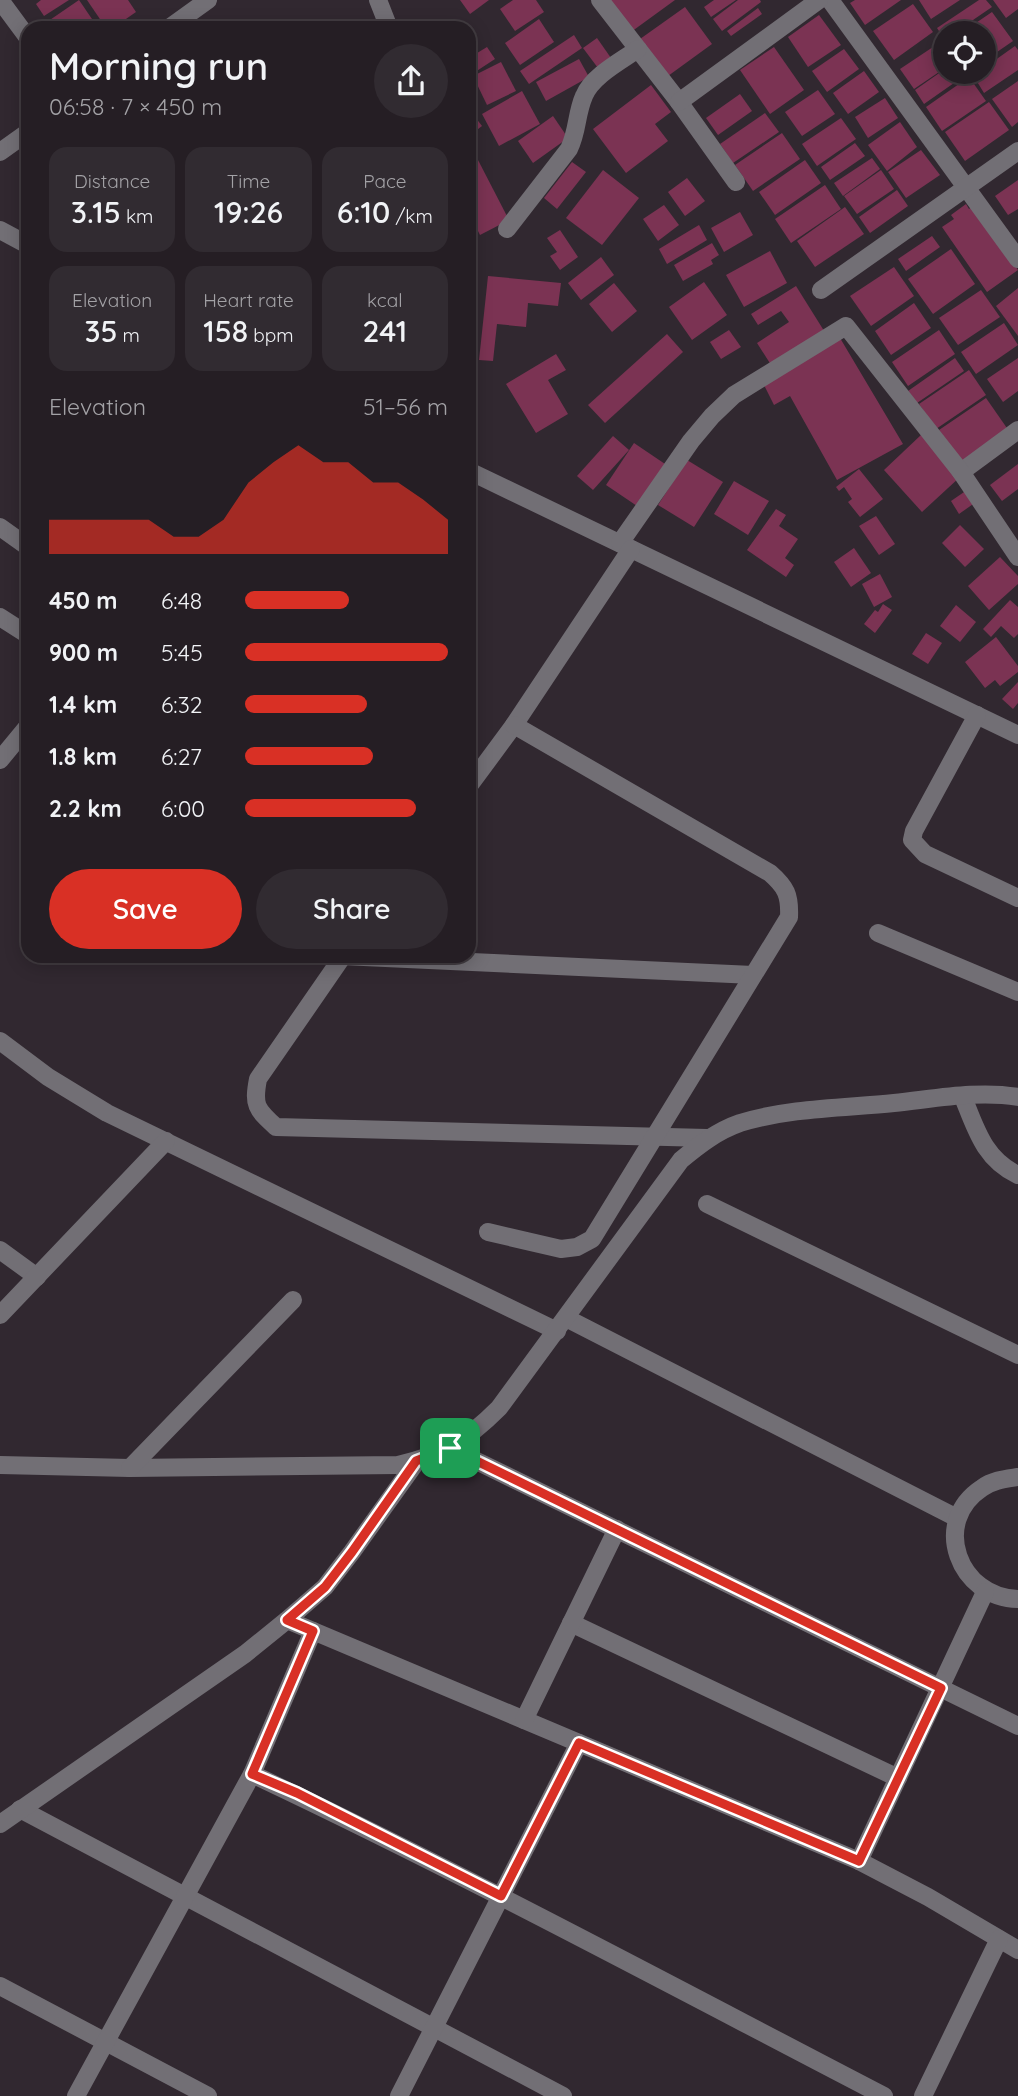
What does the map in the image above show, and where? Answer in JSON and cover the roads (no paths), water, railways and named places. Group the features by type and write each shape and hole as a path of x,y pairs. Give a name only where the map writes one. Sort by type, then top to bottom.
{"street":[{"path":"179,21 208,0"},
{"path":"378,0 386,21"},
{"path":"600,0 679,102 736,182"},
{"path":"679,102 819,0"},
{"path":"830,0 1018,259"},
{"path":"9,3 21,25"},
{"path":"507,229 569,149 576,135 584,96 591,84 638,49"},
{"path":"0,152 21,137"},
{"path":"821,290 1018,151"},
{"path":"0,230 21,240"},
{"path":"476,777 514,725 691,441 734,396 846,326 961,472 1018,556"},
{"path":"961,472 1018,430"},
{"path":"476,474 1018,735"},
{"path":"0,527 21,542"},
{"path":"0,617 21,630"},
{"path":"976,715 914,831 912,840 925,854 1018,898"},
{"path":"488,1233 561,1249 577,1247 592,1239 789,916 790,904 785,887 770,873 514,725"},
{"path":"0,760 21,734"},
{"path":"878,933 1018,992"},
{"path":"476,962 753,975"},
{"path":"337,963 258,1079 254,1098 259,1112 276,1127 707,1138"},
{"path":"0,1041 48,1077 107,1113 561,1324 957,1518"},
{"path":"0,1465 130,1468 398,1465 416,1461 450,1448 475,1432 499,1408 681,1160 707,1138 737,1124 775,1114 962,1097 1018,1096"},
{"path":"962,1097 988,1153 1008,1171 1018,1175"},
{"path":"0,1315 166,1142"},
{"path":"707,1204 1018,1355"},
{"path":"0,1250 37,1277"},
{"path":"130,1468 293,1300"},
{"path":"450,1448 1018,1726"},
{"path":"0,1824 245,1654 325,1587 416,1461"},
{"path":"1018,1477 999,1479 981,1488 967,1502 957,1518 955,1541 959,1561 970,1578 985,1592 1004,1599 1018,1599"},
{"path":"524,1720 617,1529"},
{"path":"859,1861 985,1592"},
{"path":"287,1620 859,1861 1018,1951"},
{"path":"571,1623 898,1778"},
{"path":"76,2096 252,1774 313,1631"},
{"path":"399,2096 579,1743"},
{"path":"252,1774 297,1793 501,1896 884,2096"},
{"path":"20,1809 563,2096"},
{"path":"923,2096 999,1939"},
{"path":"0,1986 208,2096"}]}
